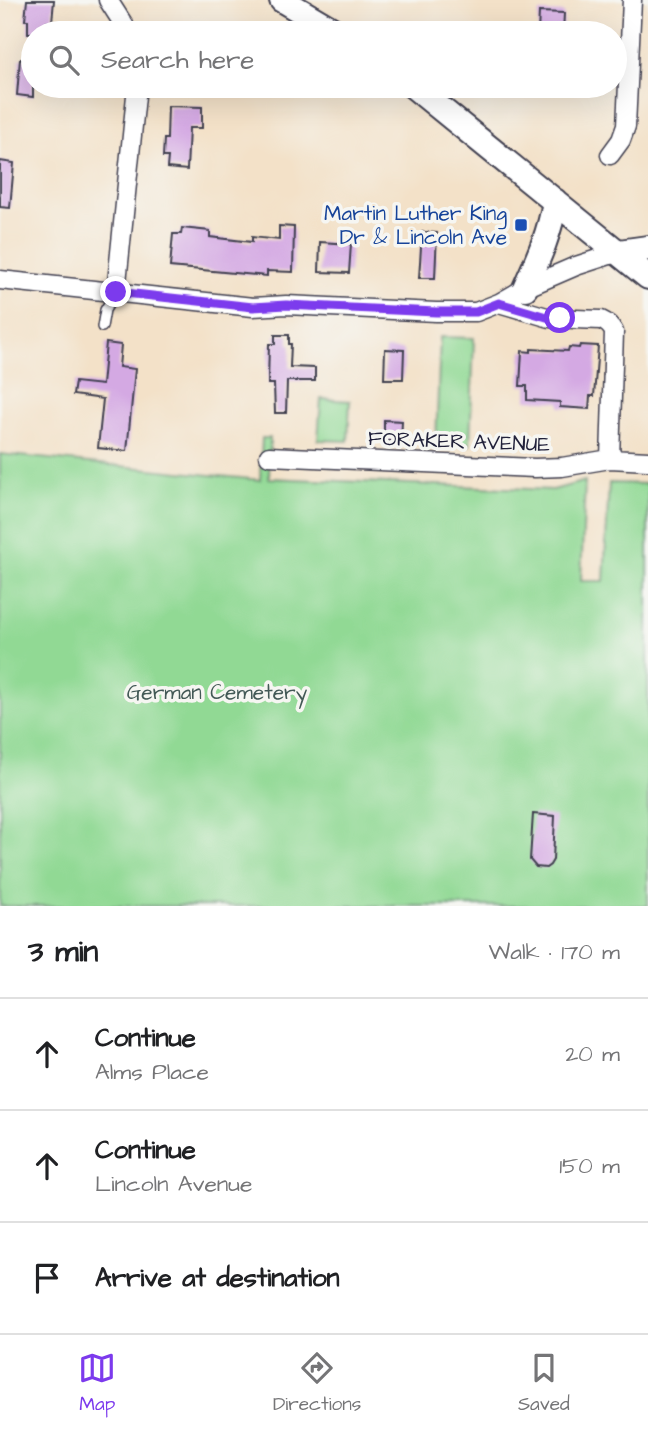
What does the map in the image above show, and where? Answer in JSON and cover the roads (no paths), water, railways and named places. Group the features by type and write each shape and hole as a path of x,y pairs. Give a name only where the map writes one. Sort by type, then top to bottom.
{"main road":[{"path":"282,0 318,21"},
{"path":"428,98 648,277"},
{"path":"525,288 546,240 555,201"},
{"path":"619,253 648,248"}],"street":[{"path":"108,0 122,21"},
{"path":"610,155 621,140 626,126 632,0"},
{"path":"116,292 136,98"},
{"path":"0,280 253,307 286,305 476,312 576,266 619,253"},
{"path":"499,303 550,318 601,320 611,327 614,332 610,460"},
{"name":"FORAKER AVENUE","path":"269,456 535,468 610,460 648,461"}],"lane":[{"path":"102,327 105,310 116,292"}],"place":[{"name":"Martin Luther King Dr & Lincoln Ave","path":"521,225"}],"park label":[{"name":"German Cemetery","path":"217,692"}]}
